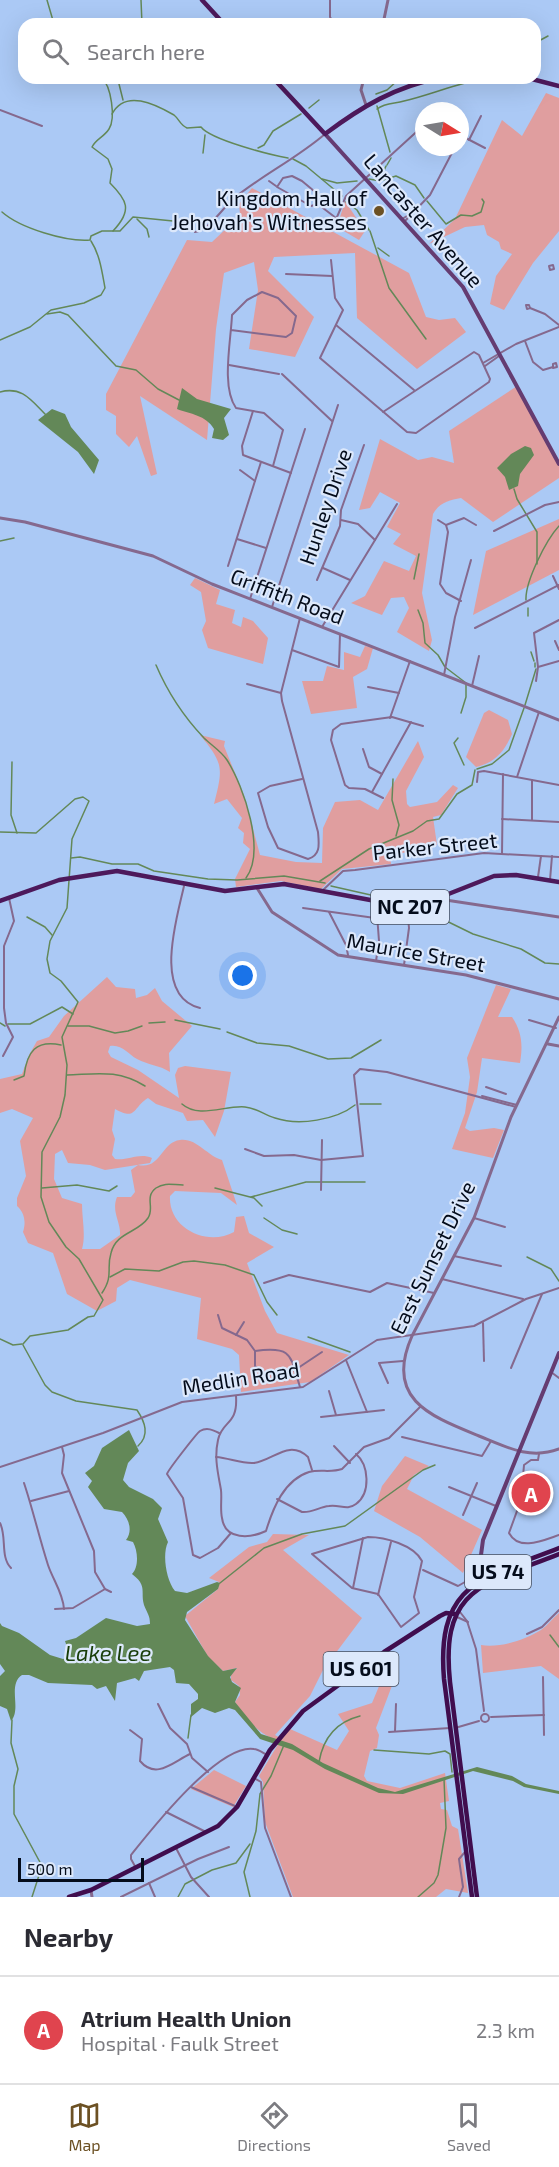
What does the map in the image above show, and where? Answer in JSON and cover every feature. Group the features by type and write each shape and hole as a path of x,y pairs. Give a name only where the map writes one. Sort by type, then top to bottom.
{"highway":[{"name":"US 74","path":"445,1662 457,1599 468,1588 559,1548"},
{"name":"US 74","path":"453,1728 447,1698 445,1634 453,1615 474,1590 493,1577 559,1554"},
{"name":"US 601","path":"69,1897 91,1891 207,1833 226,1819 237,1807 270,1749 311,1704 440,1616 453,1615"},
{"path":"445,1662 450,1682 453,1728 477,1897"},
{"path":"453,1728 459,1754 458,1765"},
{"path":"460,1782 472,1897"}],"main road":[{"path":"202,0 218,18"},
{"path":"541,81 559,86"},
{"name":"Lancaster Avenue","path":"279,84 404,220 463,288 558,458 559,464"},
{"path":"325,134 366,105 404,87 416,84"},
{"name":"NC 207","path":"0,901 67,879 117,871 225,891 278,883 407,907 418,906 494,876 507,875 559,882"},
{"path":"493,1577 481,1556 483,1540 559,1353"}],"street":[{"path":"330,0 331,18"},
{"path":"384,18 388,0"},
{"path":"362,84 361,90 366,105"},
{"path":"0,110 42,126"},
{"path":"481,116 469,140 485,148"},
{"path":"334,224 343,199 415,132"},
{"path":"195,232 206,228 213,218 261,177 325,134"},
{"path":"404,220 430,195 450,156"},
{"path":"277,187 281,179 292,176 314,189 320,196 318,204"},
{"path":"269,181 311,206 318,204"},
{"path":"318,204 336,218"},
{"path":"331,260 335,298 343,310 320,359 383,412 413,434 489,382 484,364 477,352 469,353 383,412"},
{"path":"554,267 559,265"},
{"path":"286,274 332,276"},
{"path":"231,330 286,337 292,333 296,316 270,294 255,294 235,309 231,330 228,388 232,401 239,410 267,414 284,431 273,466"},
{"path":"484,364 500,353 559,326 549,316 530,308"},
{"path":"336,325 414,390"},
{"path":"483,334 488,330"},
{"path":"525,341 536,366 543,370 553,367"},
{"path":"229,366 280,374 332,421"},
{"path":"272,607 338,405"},
{"path":"254,411 241,452 246,457 291,473"},
{"path":"250,599 305,429"},
{"name":"Hunley Drive","path":"317,579 341,520 341,510 364,445"},
{"path":"228,566 261,462"},
{"path":"240,470 255,481"},
{"path":"494,531 545,504 559,502"},
{"path":"322,627 397,504"},
{"name":"Griffith Road","path":"0,518 34,524 153,556 250,599 559,720"},
{"path":"446,525 464,518 476,525"},
{"path":"341,520 358,524 375,540"},
{"path":"438,520 446,525 448,532 440,584 446,593 461,600"},
{"path":"237,539 266,549"},
{"path":"444,675 471,560"},
{"path":"322,568 350,580"},
{"path":"475,628 559,586 553,576"},
{"path":"300,618 281,693 302,779 318,832 318,850 314,857 302,858 278,848 268,827 258,793 263,789 302,779"},
{"path":"536,681 538,667 534,633 559,620"},
{"path":"292,650 339,667 340,634"},
{"path":"555,641 559,650"},
{"path":"472,686 479,656"},
{"path":"390,718 410,661"},
{"path":"538,667 559,661"},
{"path":"247,684 281,693"},
{"path":"368,687 399,693"},
{"path":"517,777 539,712"},
{"path":"383,798 372,792 345,785 332,734 339,725 390,718 423,726"},
{"path":"372,792 411,722"},
{"path":"363,749 369,767 382,774"},
{"path":"477,782 479,772 503,774 559,785"},
{"path":"502,854 503,774"},
{"path":"532,780 532,820"},
{"path":"502,819 559,821"},
{"name":"Parker Street","path":"322,891 343,872 484,853 559,856"},
{"path":"538,879 541,856"},
{"path":"550,880 552,856"},
{"path":"185,883 170,966 179,992 189,1003 200,1008"},
{"name":"Maurice Street","path":"257,886 272,912 329,950 348,957 466,975 559,999"},
{"path":"3,1056 13,1037 6,1023 4,1008 4,946 14,921 9,898"},
{"path":"437,898 559,917"},
{"path":"376,901 375,918 379,941 376,961"},
{"path":"404,965 409,928 407,907"},
{"path":"303,908 375,918"},
{"path":"329,912 346,945 348,957"},
{"name":"East Sunset Drive","path":"559,1017 556,1028 517,1106 474,1218 412,1336 403,1361 406,1384 420,1407 444,1422 519,1452 539,1454 559,1449"},
{"path":"529,1020 556,1028"},
{"path":"548,1044 559,1046"},
{"path":"245,1149 264,1156 294,1155 321,1160 363,1156 354,1075 358,1069 387,1072 517,1106"},
{"path":"486,1087 504,1094 501,1101"},
{"path":"321,1190 322,1140"},
{"path":"474,1218 506,1227"},
{"path":"454,1256 501,1266"},
{"path":"264,1283 289,1275 370,1292 387,1283 434,1293"},
{"path":"442,1279 526,1299"},
{"name":"Medlin Road","path":"0,1467 188,1400 300,1387 318,1379 377,1340 412,1336 483,1322 526,1299 559,1288"},
{"path":"511,1368 542,1294"},
{"path":"218,1315 222,1328 248,1340 255,1351 255,1366 261,1373 295,1370 322,1352"},
{"path":"236,1335 244,1322"},
{"path":"483,1322 484,1361"},
{"path":"255,1351 276,1348 284,1351 291,1357 300,1387"},
{"path":"346,1360 367,1412"},
{"path":"388,1383 379,1364 403,1361"},
{"path":"551,1372 559,1378"},
{"path":"329,1391 336,1415"},
{"path":"236,1396 235,1417 220,1433 216,1457 222,1518 231,1533 245,1537 265,1532 278,1499 300,1477 312,1471 337,1471 350,1463 367,1445 389,1438 420,1407"},
{"path":"321,1417 384,1410"},
{"path":"220,1433 208,1429 199,1432 185,1452 171,1464 167,1474 183,1498 193,1555 200,1558 209,1555 231,1533"},
{"path":"402,1437 482,1456 491,1441"},
{"path":"334,1446 350,1463"},
{"path":"60,1447 63,1457 61,1470 94,1551 95,1572 105,1589 111,1592"},
{"path":"216,1457 254,1462 295,1449 308,1457 312,1471"},
{"path":"278,1499 294,1510 307,1513 327,1506 346,1508 354,1505 362,1497 367,1472 365,1464 357,1454"},
{"path":"539,1454 538,1460 530,1460 524,1465 521,1500 509,1535 513,1539 528,1543 558,1535 559,1540"},
{"path":"24,1483 49,1566 62,1596 64,1609"},
{"path":"463,1515 477,1483"},
{"path":"448,1487 496,1507"},
{"path":"31,1501 69,1491"},
{"path":"0,1523 4,1538 5,1558 11,1568"},
{"path":"374,1537 391,1541 420,1557 422,1569 414,1592 419,1613 402,1627 378,1595 353,1588 312,1554 363,1538 374,1537"},
{"path":"353,1588 363,1538"},
{"path":"378,1595 391,1541"},
{"path":"422,1569 458,1586 465,1582 476,1559 481,1556"},
{"path":"55,1609 78,1605 105,1589"},
{"path":"460,1605 460,1614 468,1622 476,1649 486,1716"},
{"path":"527,1634 542,1627 559,1610"},
{"path":"453,1615 468,1622"},
{"path":"543,1677 544,1735"},
{"path":"158,1704 170,1728 184,1738 195,1762 208,1772"},
{"path":"395,1731 396,1704"},
{"path":"389,1732 453,1728 481,1720 486,1716 544,1715"},
{"path":"481,1720 486,1716"},
{"path":"130,1730 142,1739 140,1761 153,1770 163,1770 190,1754"},
{"path":"136,1868 131,1855 166,1812 208,1772 243,1751 254,1749 267,1755"},
{"path":"254,1778 261,1782 265,1828 291,1897"},
{"path":"191,1787 237,1807"},
{"path":"166,1812 207,1833"},
{"path":"121,1897 229,1847"},
{"path":"176,1848 194,1882 209,1897"},
{"path":"459,1897 463,1887 459,1859 462,1853 469,1851"},
{"path":"149,1883 155,1897"},
{"path":"91,1891 93,1897"}],"shaded area":[{"path":"546,93 559,98 559,231 533,263 504,310 490,304 496,276 512,254 501,249 499,242 487,235 484,225 465,227 429,244 455,219 502,120 522,136"},
{"path":"252,188 409,273 426,317 439,320 455,318 466,332 417,369 357,318 355,253 274,257 268,271 314,317 295,357 249,349 258,290 254,262 224,273 216,329 207,440 140,396 157,474 151,476 137,436 129,447 116,434 116,416 106,410 106,394 187,240 212,242 229,226 241,224 239,204"},
{"path":"345,201 365,231 359,240 337,227"},
{"path":"517,386 559,465 559,478 493,522 461,498 445,503 435,510 422,593 432,640 429,651 397,632 409,608 404,597 391,598 382,615 351,603 365,596 384,561 409,571 416,556 393,544 401,534 387,527 400,503 380,492 370,508 359,510 380,439 418,460 432,457 454,463 449,431"},
{"path":"559,519 559,570 473,615 486,551"},
{"path":"195,578 220,590 216,604 235,610 232,623 241,627 243,617 253,621 268,638 263,664 208,648 202,630 206,621 201,592 190,585"},
{"path":"365,646 373,648 367,669 353,677 357,708 311,714 302,681 323,681 327,666 344,670 344,652 360,657"},
{"path":"489,710 508,720 512,734 498,755 489,762 476,767 466,757 484,713"},
{"path":"200,735 225,741 224,746 244,795 260,855 296,862 322,863 323,828 335,802 360,800 378,810 418,741 424,757 406,791 407,804 410,807 437,802 453,785 458,788 441,815 433,817 437,845 390,856 391,864 342,869 321,889 281,881 236,887 235,879 250,849 243,843 244,833 238,828 242,818 227,799 214,804 219,782 219,767 214,753"},
{"path":"107,977 116,987 135,989 136,998 147,995 155,988 162,1001 192,1026 169,1053 170,1072 137,1059 118,1046 110,1046 108,1052 111,1057 138,1070 179,1098 175,1075 178,1068 185,1066 231,1072 224,1111 215,1137 203,1120 187,1121 183,1113 156,1104 148,1098 131,1113 127,1114 115,1109 112,1130 115,1139 112,1155 115,1159 147,1156 152,1158 150,1163 105,1170 90,1165 68,1163 62,1150 55,1154 54,1179 62,1198 82,1204 84,1233 82,1249 100,1249 120,1235 115,1202 117,1197 131,1197 135,1192 131,1170 138,1165 152,1163 174,1142 186,1140 197,1144 222,1160 237,1205 221,1193 175,1191 170,1196 171,1208 183,1226 202,1236 224,1236 234,1232 236,1217 244,1216 249,1233 274,1247 247,1263 265,1311 277,1333 349,1355 310,1382 241,1392 239,1355 232,1349 197,1339 201,1298 130,1280 117,1288 116,1301 97,1311 67,1294 53,1253 28,1243 23,1232 24,1218 17,1206 17,1198 26,1176 20,1141 33,1118 12,1109 0,1113 0,1079 22,1074 37,1041 49,1037 64,1016"},
{"path":"496,985 511,989 498,1017 512,1017 518,1028 521,1039 520,1063 482,1058 477,1092 465,1128 470,1131 494,1128 504,1130 493,1158 452,1149 465,1113 470,1077 467,1058"},
{"path":"405,1456 429,1466 414,1475 407,1489 482,1530 463,1573 420,1537 374,1511 382,1486"},
{"path":"273,1534 309,1535 283,1550 362,1618 323,1670 310,1696 275,1735 282,1739 290,1729 337,1750 349,1731 338,1714 372,1703 382,1679 391,1668 396,1675 376,1728 379,1735 377,1748 370,1751 364,1776 367,1781 400,1788 445,1773 449,1801 440,1803 441,1809 447,1810 452,1826 458,1829 468,1893 446,1889 436,1897 293,1897 265,1822 263,1782 259,1776 280,1741 260,1731 244,1715 235,1702 240,1695 239,1686 231,1680 231,1675 237,1668 223,1671 208,1657 185,1616 218,1589 219,1582 209,1578 249,1547 267,1542"},
{"path":"559,1613 559,1679 541,1666 483,1673 481,1645 504,1644 528,1637 541,1630"},
{"path":"214,1770 246,1786 233,1807 191,1789"}],"water":[{"path":"182,388 197,399 231,409 224,418 229,435 223,440 212,438 214,429 211,424 177,409"},
{"path":"52,409 65,414 71,427 99,460 94,474 78,452 38,420"},
{"path":"525,446 531,448 534,455 520,474 518,486 509,490 505,477 497,468 511,454"},
{"name":"Lake Lee","path":"129,1430 139,1451 128,1463 123,1480 129,1487 153,1499 162,1508 158,1519 168,1542 165,1553 166,1567 175,1591 187,1593 217,1582 220,1583 218,1589 187,1612 185,1620 208,1656 223,1671 237,1668 230,1677 232,1682 241,1688 235,1702 261,1734 292,1744 323,1763 378,1788 395,1792 477,1767 512,1776 526,1784 559,1791 559,1794 524,1787 513,1781 473,1771 403,1794 379,1793 325,1769 293,1750 260,1739 235,1710 229,1708 215,1713 202,1708 191,1717 191,1704 198,1699 198,1694 189,1684 176,1683 174,1670 170,1667 144,1671 139,1681 135,1678 117,1683 115,1701 106,1686 97,1689 92,1685 48,1683 29,1675 22,1675 16,1685 15,1710 11,1721 7,1709 0,1706 0,1676 5,1671 0,1664 0,1623 19,1633 50,1655 63,1659 70,1656 65,1641 76,1638 106,1618 137,1626 150,1624 144,1605 142,1586 132,1574 137,1563 137,1554 133,1542 126,1540 130,1529 127,1518 122,1512 104,1509 88,1487 92,1481 85,1473 94,1466 102,1448"}],"waterway":[{"path":"47,0 52,18"},
{"path":"141,0 142,18"},
{"path":"541,40 548,36"},
{"path":"106,84 112,110 111,124 92,147 108,159 112,169 110,183 124,200 123,217 113,231"},
{"path":"119,84 123,100"},
{"path":"376,94 387,90 394,84"},
{"path":"377,109 387,104 463,84"},
{"path":"309,108 319,100"},
{"path":"112,114 124,102 141,101 174,115 187,128 201,127 228,142 288,158"},
{"path":"377,106 390,152"},
{"path":"258,148 264,145 273,131 301,114"},
{"path":"203,153 205,135"},
{"path":"387,165 391,158"},
{"path":"293,159 306,166 342,196"},
{"path":"380,180 386,166"},
{"path":"369,179 380,181 396,176 415,185 424,198"},
{"path":"322,179 337,183 357,181"},
{"path":"427,201 446,224 461,215 472,216 481,212 484,202 482,199"},
{"path":"346,202 357,210 369,230"},
{"path":"2,212 31,228 56,236 80,240 90,240 91,236 102,231 120,231 133,217 173,221"},
{"path":"137,219 147,229 149,237"},
{"path":"370,231 389,288 426,339"},
{"path":"0,340 30,327 51,310 84,303 101,295 105,288 103,276 99,258 91,241"},
{"path":"378,248 389,256"},
{"path":"47,314 60,312 68,315 116,366 136,370 158,389 179,400"},
{"path":"0,392 20,393 46,415"},
{"path":"514,489 517,499 537,532 537,564"},
{"path":"526,600 529,583 537,562 559,526"},
{"path":"0,541 14,538"},
{"path":"414,579 419,554"},
{"path":"528,608 528,616"},
{"path":"418,610 423,623 425,643 438,655 445,667 466,683 466,697 461,713"},
{"path":"531,652 534,661"},
{"path":"156,665 183,713 204,738 225,757 240,786 253,836 252,866 246,878"},
{"path":"525,705 536,669"},
{"path":"477,769 492,764 509,750 524,708"},
{"path":"458,738 454,743 464,765"},
{"path":"12,762 11,815 17,833"},
{"path":"320,881 369,849 413,831 427,821 439,819 457,794 472,785 475,770"},
{"path":"393,779 392,800 399,825 396,836"},
{"path":"0,832 36,833 75,799 83,797 89,801 72,839 67,908 50,941 47,959 50,973 61,981 78,1002 62,1037 67,1065 65,1095 60,1117 42,1152 41,1197 49,1222 66,1247 79,1259 103,1300 94,1316 88,1317 68,1330 30,1336 23,1344"},
{"path":"71,858 80,857 112,864 138,864 154,871 208,879 237,880 284,876 325,883"},
{"path":"331,886 415,905"},
{"path":"420,908 473,934 521,949 545,963 559,964"},
{"path":"27,917 45,927 52,935"},
{"path":"8,1024 30,1024 62,1007 73,1014"},
{"path":"175,1020 220,1029"},
{"path":"149,1023 165,1022"},
{"path":"0,1023 5,1026"},
{"path":"68,1026 89,1026 115,1033 142,1026"},
{"path":"227,1032 257,1043 289,1046 328,1059 351,1058 381,1040"},
{"path":"14,1080 24,1076 25,1067 34,1049 45,1044 61,1045"},
{"path":"67,1075 116,1075 145,1086"},
{"path":"182,1104 196,1111 249,1108 275,1118 295,1121 328,1118 355,1105"},
{"path":"360,1104 381,1104"},
{"path":"251,1197 306,1182 365,1182"},
{"path":"42,1188 77,1185 109,1191 117,1186"},
{"path":"102,1293 108,1281 114,1246 117,1241 139,1227 148,1218 152,1191 163,1185 183,1185"},
{"path":"215,1188 254,1198 262,1206"},
{"path":"264,1218 282,1230 297,1234"},
{"path":"527,1257 551,1269 559,1281"},
{"path":"110,1277 125,1269 159,1271 183,1262 225,1265 254,1275 267,1302 277,1315"},
{"path":"308,1337 350,1352"},
{"path":"0,1339 13,1345 22,1344"},
{"path":"23,1345 45,1385 52,1392 76,1401 137,1410 145,1428 144,1437 138,1446"},
{"path":"220,1583 264,1548 302,1534 345,1526 423,1470 435,1465"},
{"path":"550,1635 559,1647"},
{"path":"188,1738 191,1715"},
{"path":"319,1762 327,1739 332,1733 344,1722 360,1716"},
{"path":"12,1720 11,1743 18,1769 14,1786 14,1814 42,1866 32,1897"},
{"path":"250,1897 244,1872 256,1831 260,1794 271,1776 284,1745"},
{"path":"374,1750 429,1754 445,1751 450,1754 452,1772"},
{"path":"418,1897 434,1883 438,1875 446,1828 444,1779"},
{"path":"178,1897 185,1884 212,1870 236,1863 250,1844"}],"place":[{"name":"Kingdom Hall of Jehovah’s Witnesses","path":"379,211"},
{"name":"Atrium Health Union","path":"531,1493"}]}
